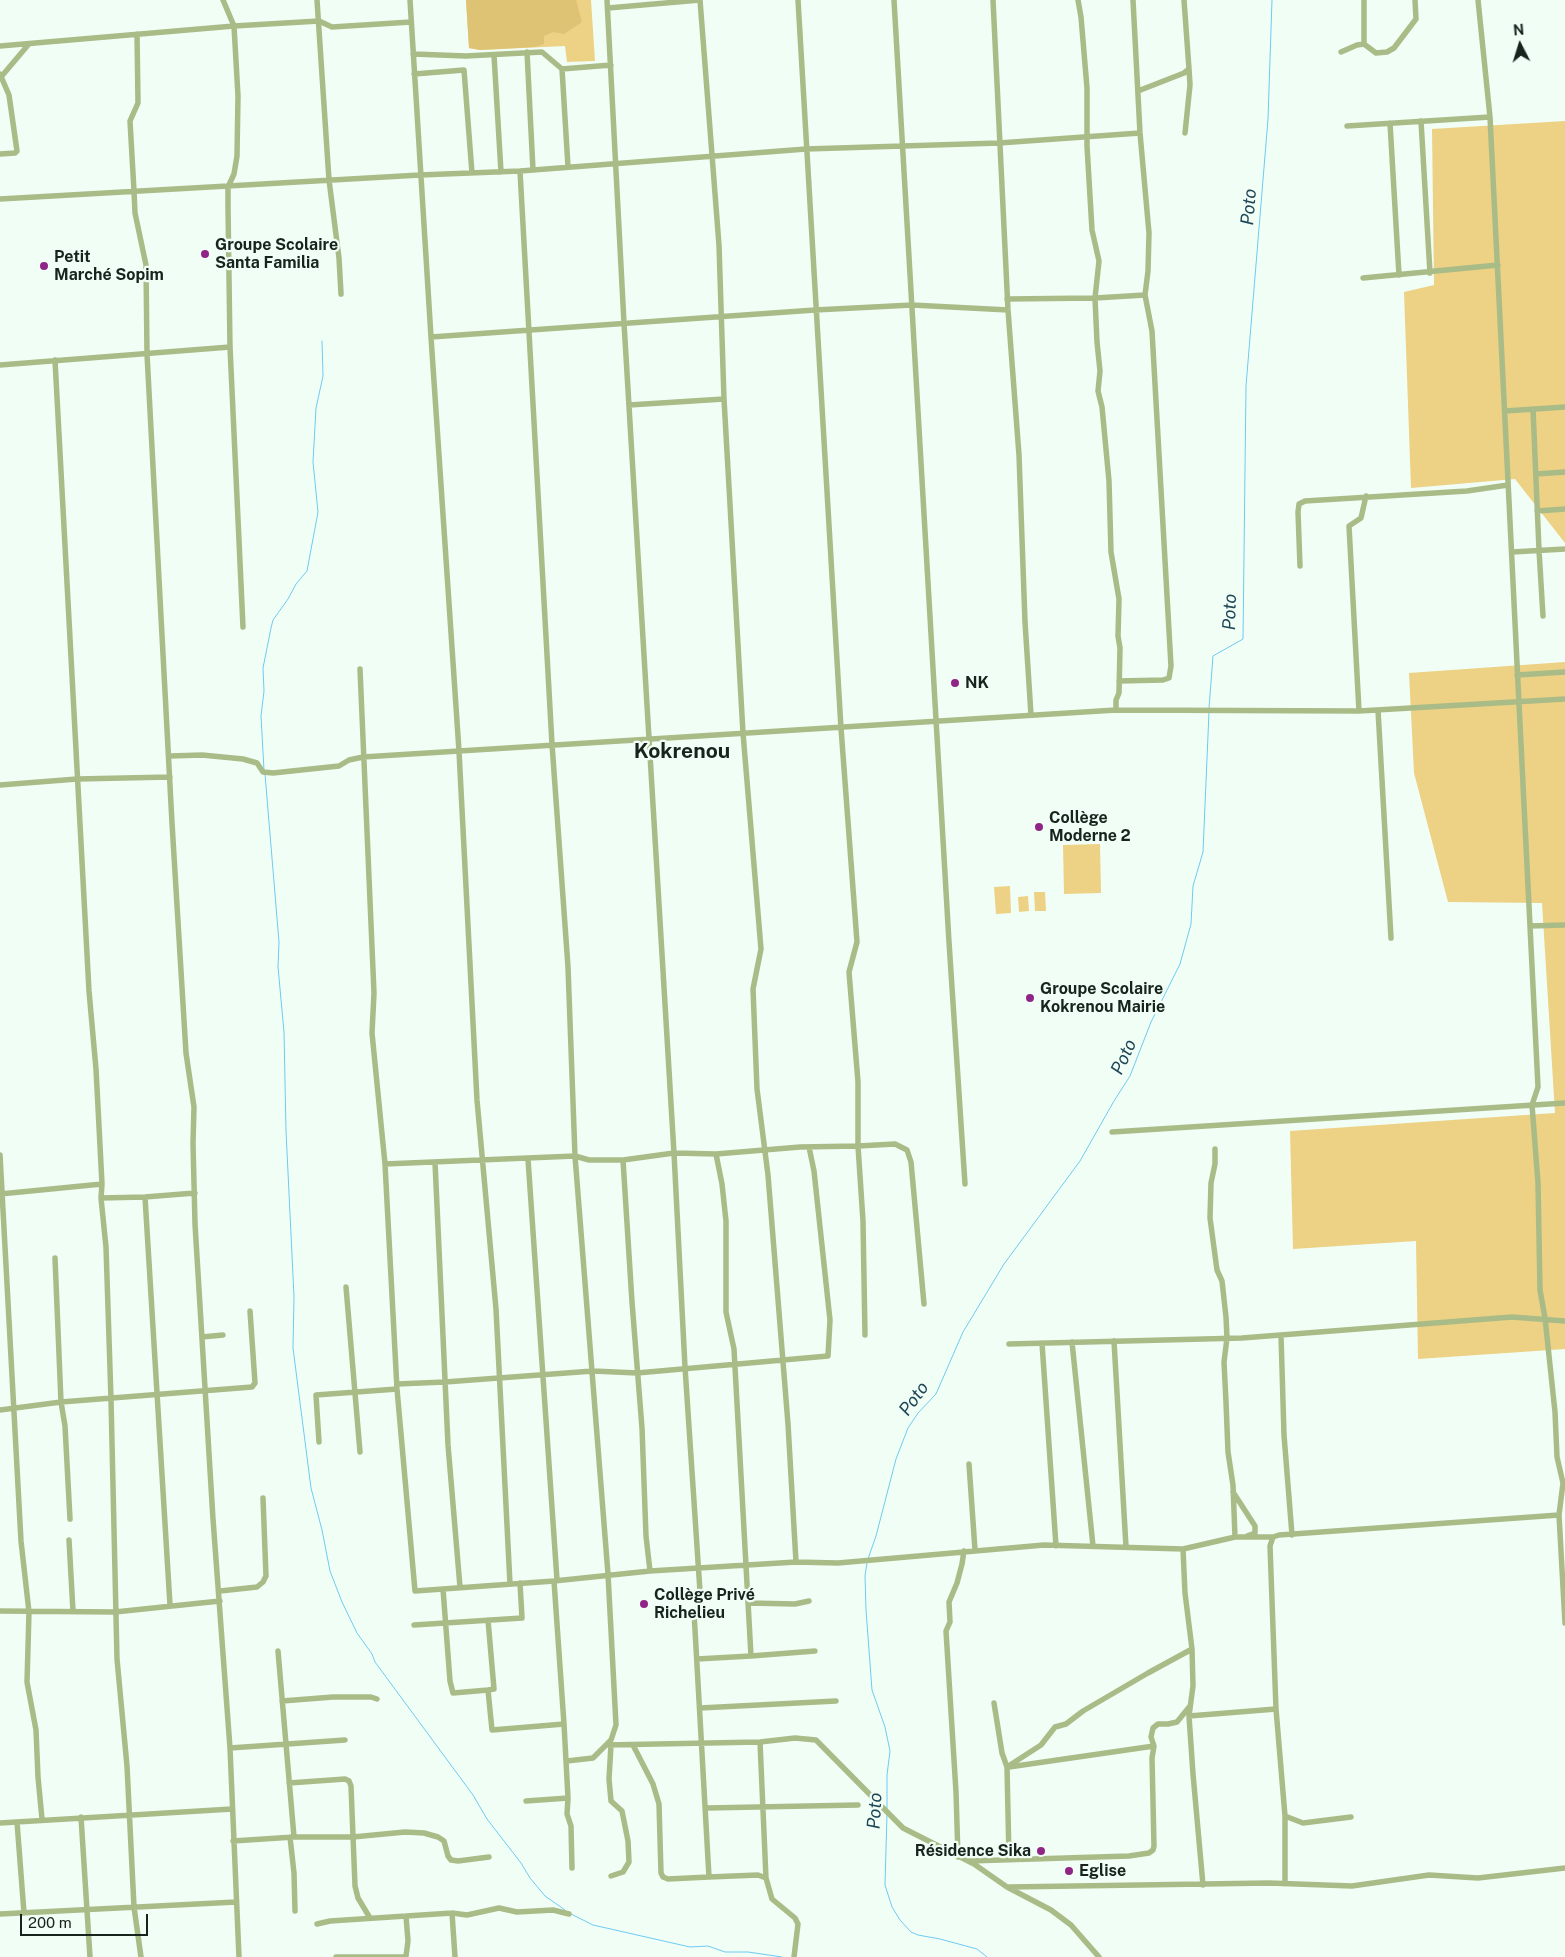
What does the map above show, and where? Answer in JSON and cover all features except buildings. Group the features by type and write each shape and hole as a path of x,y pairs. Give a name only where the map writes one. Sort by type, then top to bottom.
{"street":[{"path":"223,0 234,26 238,96 237,156 234,174 228,187 230,347 243,627"},
{"path":"317,0 329,180 339,258 341,294"},
{"path":"410,0 430,337 459,751 477,1100 484,1160 499,1378 510,1584"},
{"path":"607,0 685,1367 701,1606 694,1612 707,1808 709,1877"},
{"path":"608,8 700,0 719,245 724,399 743,733 761,949 753,989 757,1089 763,1150 768,1176 783,1361 796,1562"},
{"path":"798,0 841,728 856,942 849,972 858,1082 858,1146 863,1221 865,1335"},
{"path":"894,0 965,1184"},
{"path":"993,0 1007,299 1019,454 1025,622 1031,716"},
{"path":"1078,0 1082,17 1092,230 1099,261 1095,298 1100,371 1098,391 1102,407 1109,481 1112,552 1119,599 1119,693 1116,700 1116,710"},
{"path":"1119,680 1163,680 1169,678 1171,674 1168,588 1152,331 1145,295 1149,233 1140,133 1133,0"},
{"path":"1184,0 1190,84 1185,133"},
{"path":"1364,0 1364,44"},
{"path":"1341,52 1364,44 1376,53 1387,52 1394,48 1416,20 1415,0"},
{"path":"1478,0 1490,117 1538,1087 1532,1105 1538,1183 1540,1290 1545,1318 1555,1412 1557,1457 1563,1483 1559,1515 1565,1623"},
{"path":"0,46 234,26 318,21 332,27 411,22"},
{"path":"137,34 138,103 130,121 135,213 146,265 147,354 170,777 186,1053 194,1106 193,1143 202,1337 230,1748 239,1957"},
{"path":"0,154 17,151 9,95 0,76 28,45"},
{"path":"527,52 533,170"},
{"path":"413,54 466,56 542,52 562,69 611,65"},
{"path":"494,55 501,172"},
{"path":"562,69 568,167"},
{"path":"1138,92 1184,73 1189,69"},
{"path":"414,74 464,70 472,173"},
{"path":"1347,126 1490,117"},
{"path":"1421,122 1430,272"},
{"path":"1390,124 1399,275"},
{"path":"0,199 520,171 806,149 999,143 1088,135 1140,133"},
{"path":"520,171 552,744 568,967 575,1156 608,1574 616,1725 609,1745 611,1801 622,1811 628,1841 629,1862 624,1872 611,1876"},
{"path":"1363,278 1498,265"},
{"path":"1007,299 1095,298 1145,295"},
{"path":"430,337 721,316 912,305 1008,310"},
{"path":"0,364 230,347"},
{"path":"55,360 89,991 96,1069 106,1247 115,1612 120,1702 127,1766 134,1907 141,1957"},
{"path":"629,405 724,399"},
{"path":"1505,411 1565,407"},
{"path":"1533,409 1538,550 1543,616"},
{"path":"1536,474 1565,472"},
{"path":"1300,566 1298,512 1299,504 1305,501 1467,491 1508,485"},
{"path":"1359,711 1349,526 1362,518 1366,496"},
{"path":"1537,511 1565,510"},
{"path":"1512,552 1565,549"},
{"path":"360,669 374,993 372,1033 384,1164 397,1386 415,1591 650,1571 796,1562 838,1563 975,1550 1056,1546 1182,1549 1234,1537 1273,1537 1292,1534 1559,1515"},
{"path":"1518,675 1565,672"},
{"path":"170,756 202,755 243,758 257,763 263,772 272,773 339,766 349,760 363,757 1116,710 1359,711 1565,698"},
{"path":"1378,710 1391,938"},
{"path":"0,785 77,779 170,777"},
{"path":"1530,926 1565,924"},
{"path":"1112,1132 1565,1103"},
{"path":"384,1164 575,1156 590,1160 623,1160 674,1153 716,1154 809,1147 895,1144 907,1150 910,1155 924,1304"},
{"path":"319,1442 316,1395 542,1374 593,1371 637,1373 685,1367 783,1361 828,1356 830,1320 814,1171 809,1147"},
{"path":"1215,1149 1215,1164 1211,1183 1210,1218 1218,1270 1222,1281 1226,1338 1224,1362 1228,1452 1233,1491 1234,1537"},
{"path":"716,1154 722,1184 726,1221 726,1312 734,1349 751,1656"},
{"path":"0,1156 21,1541 29,1612 27,1682 36,1730 42,1819"},
{"path":"528,1159 567,1761 567,1814 571,1826 572,1868"},
{"path":"623,1160 642,1428 646,1536 650,1571"},
{"path":"436,1162 448,1445 460,1587"},
{"path":"1,1194 102,1184"},
{"path":"102,1198 195,1193"},
{"path":"145,1197 170,1605"},
{"path":"55,1258 61,1402 66,1442 70,1518"},
{"path":"346,1287 360,1452"},
{"path":"0,1410 61,1402 252,1387 255,1383 250,1311"},
{"path":"1009,1344 1282,1335 1512,1317 1565,1321"},
{"path":"202,1337 223,1335"},
{"path":"1282,1335 1284,1435 1292,1534"},
{"path":"1114,1341 1126,1547"},
{"path":"1072,1342 1093,1546"},
{"path":"1042,1343 1056,1546"},
{"path":"969,1464 975,1550"},
{"path":"1233,1491 1255,1526 1255,1532 1245,1537"},
{"path":"220,1591 257,1587 266,1576 263,1498"},
{"path":"1273,1537 1270,1546 1276,1708 1284,1816 1285,1884"},
{"path":"69,1540 73,1611"},
{"path":"1182,1549 1184,1593 1192,1649 1193,1686 1189,1716 1192,1774 1203,1885"},
{"path":"958,1856 956,1783 946,1631 950,1622 949,1602 957,1583 964,1551"},
{"path":"414,1625 522,1618 520,1583"},
{"path":"444,1589 450,1681 453,1692 494,1689 488,1620"},
{"path":"0,1611 115,1612 220,1601"},
{"path":"748,1603 794,1604 809,1602"},
{"path":"1007,1767 1042,1745 1055,1727 1066,1724 1140,1678 1192,1649"},
{"path":"278,1651 289,1783 295,1911"},
{"path":"697,1658 815,1651"},
{"path":"488,1690 492,1730 564,1724"},
{"path":"282,1701 333,1697 370,1697 378,1699"},
{"path":"700,1708 836,1701"},
{"path":"994,1703 1002,1753 1007,1767 1009,1859"},
{"path":"967,1861 1129,1856 1149,1853 1153,1850 1154,1846 1152,1758 1154,1746 1151,1737 1153,1728 1158,1724 1177,1722 1190,1706"},
{"path":"1189,1716 1276,1708"},
{"path":"567,1761 593,1758 609,1745 760,1742 786,1738 816,1740 903,1828 958,1856 1006,1887 1051,1910 1071,1925 1100,1957"},
{"path":"230,1748 345,1740"},
{"path":"760,1742 766,1878 772,1899 795,1918 798,1924 794,1957"},
{"path":"633,1745 653,1784 659,1804 661,1873 663,1877 668,1879 758,1875 766,1878"},
{"path":"1007,1767 1154,1746"},
{"path":"289,1783 345,1779 349,1781 351,1786 355,1886 358,1898 370,1918"},
{"path":"526,1801 568,1798"},
{"path":"707,1808 858,1805"},
{"path":"0,1822 232,1809"},
{"path":"1284,1816 1303,1823 1351,1817"},
{"path":"81,1817 90,1957"},
{"path":"17,1822 24,1913"},
{"path":"233,1841 405,1832 424,1833 444,1841 451,1860 458,1861 489,1857"},
{"path":"1006,1887 1285,1884 1352,1886 1429,1875 1478,1878 1565,1868"},
{"path":"0,1914 236,1902"},
{"path":"318,1924 330,1921 370,1918 452,1913 467,1914 499,1908 518,1912 553,1910 569,1914"},
{"path":"452,1913 456,1957"},
{"path":"336,1957 406,1956 408,1941 406,1916"}],"shaded area":[{"path":"466,0 591,0 595,61 567,62 565,46 480,50 469,48"},
{"path":"466,0 576,0 582,22 564,34 553,32 544,36 544,44 535,47 480,50 469,48"},
{"path":"1565,121 1565,543 1515,479 1411,488 1404,292 1434,285 1432,129"},
{"path":"1565,662 1565,1349 1418,1359 1416,1241 1293,1249 1290,1131 1555,1113 1542,903 1448,902 1414,773 1409,673"},
{"path":"1100,844 1101,893 1064,894 1063,845"},
{"path":"1010,886 1011,913 996,914 994,887"},
{"path":"1034,892 1045,892 1046,911 1035,911"},
{"path":"1028,896 1029,911 1019,912 1018,897"}],"waterway":[{"name":"Poto","path":"1209,708 1213,656 1243,639 1246,386 1268,119 1272,0"},
{"path":"264,770 261,716 264,691 263,668 271,628 273,620 296,584 307,571 318,512 313,462 316,408 323,376 322,341"},
{"name":"Poto","path":"868,1559 876,1536 896,1459 908,1428 918,1413 936,1394 963,1332 1004,1264 1080,1161 1130,1076 1151,1022 1180,964 1191,924 1193,886 1203,852 1209,712"},
{"path":"265,774 279,942 278,967 284,1032 286,1131 294,1297 293,1348 311,1488 330,1571 357,1633 372,1654 375,1662 473,1795 487,1819 521,1863 530,1878 545,1896 565,1910"},
{"name":"Poto","path":"867,1563 865,1576 866,1610 872,1690 885,1727 890,1751 887,1775 887,1808"},
{"name":"Poto","path":"887,1814 885,1885 892,1907 900,1920 911,1932 918,1935 977,1949 987,1957"},
{"path":"571,1914 593,1925 690,1947 708,1946 725,1952 748,1952 782,1957"}],"place":[{"name":"Groupe Scolaire Santa Familia","path":"205,254"},
{"name":"Petit Marché Sopim","path":"44,266"},
{"name":"NK","path":"955,683"},
{"name":"Collège Moderne 2","path":"1039,827"},
{"name":"Groupe Scolaire Kokrenou Mairie","path":"1030,998"},
{"name":"Collège Privé Richelieu","path":"644,1604"},
{"name":"Résidence Sika","path":"1041,1851"},
{"name":"Eglise","path":"1069,1871"}],"district":[{"name":"Kokrenou","path":"682,752"}]}
